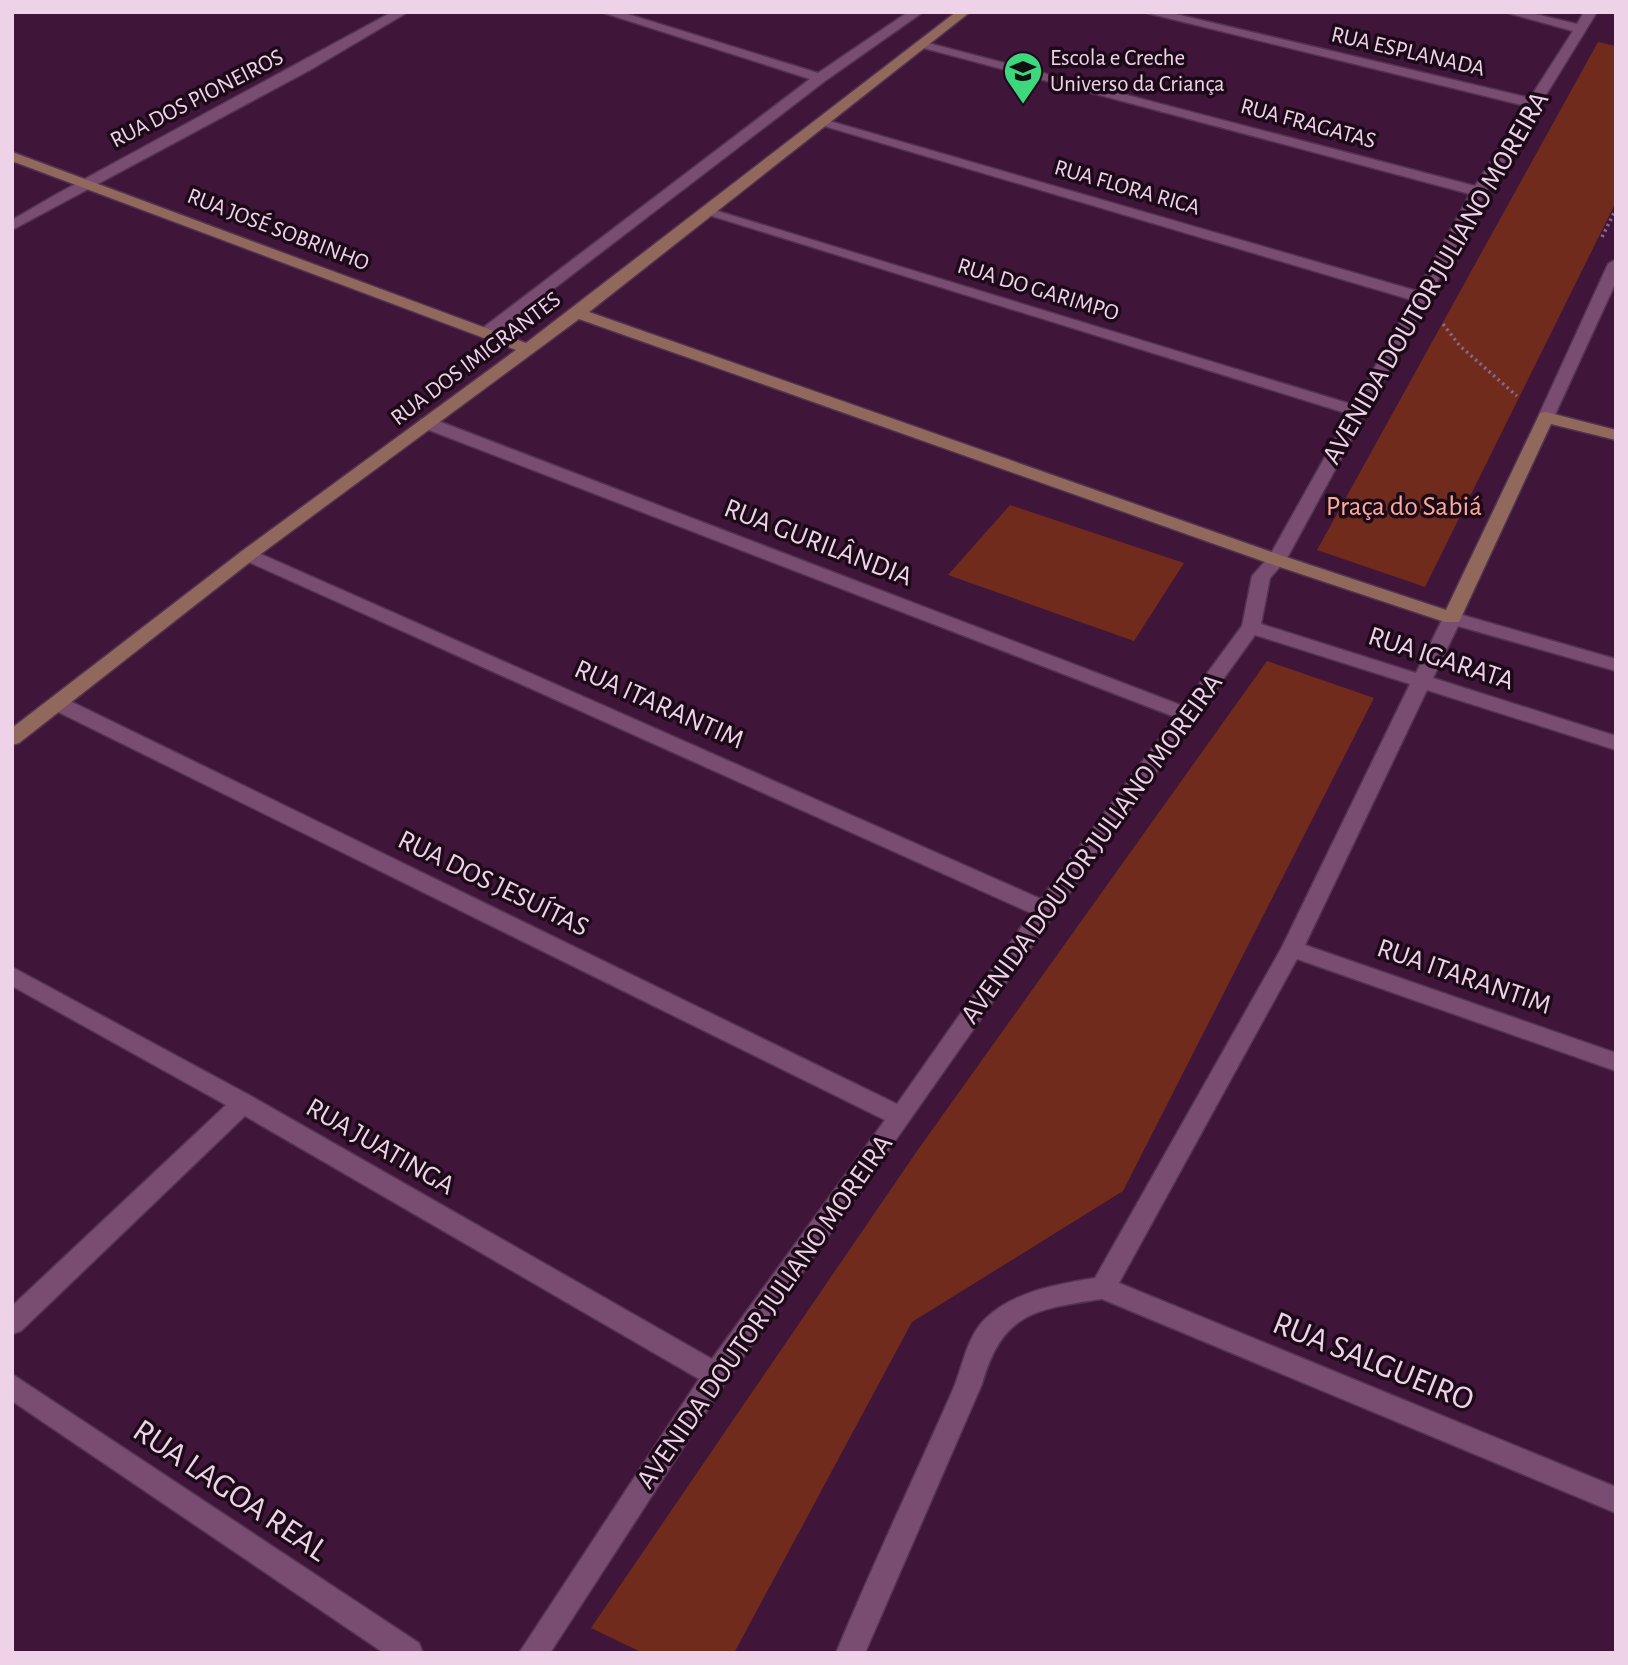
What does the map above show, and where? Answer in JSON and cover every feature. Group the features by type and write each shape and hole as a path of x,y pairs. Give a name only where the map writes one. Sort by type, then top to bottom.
{"street":[{"name":"RUA DOS PIONEIROS","path":"12,226 86,182 293,76 402,12"},
{"path":"607,12 820,78"},
{"name":"RUA DOS IMIGRANTES","path":"485,333 820,78 917,12"},
{"name":"RUA DOS IMIGRANTES","path":"16,731 59,704 248,555 577,313 964,12"},
{"name":"RUA ESPLANADA","path":"1149,12 1536,104"},
{"path":"1510,12 1581,29"},
{"name":"AVENIDA DOUTOR JULIANO MOREIRA","path":"533,1653 716,1374 901,1117 1045,910 1251,627 1261,576 1277,560 1479,192 1591,12"},
{"name":"RUA FRAGATAS","path":"923,46 1479,192"},
{"name":"RUA FLORA RICA","path":"821,123 1420,297"},
{"name":"RUA JOSÉ SOBRINHO","path":"12,156 527,349"},
{"name":"RUA DO GARIMPO","path":"706,212 1357,411"},
{"path":"850,1653 969,1384 984,1340 1008,1316 1040,1298 1103,1288 1210,1090 1292,948 1421,683 1616,264"},
{"path":"577,313 1277,560"},
{"path":"1546,417 1616,435"},
{"name":"RUA GURILÂNDIA","path":"428,423 1188,715"},
{"name":"RUA ITARANTIM","path":"248,555 1045,910"},
{"name":"RUA IGARATA","path":"1277,560 1451,618 1616,665"},
{"name":"RUA IGARATA","path":"1251,627 1616,743"},
{"name":"RUA DOS JESUÍTAS","path":"59,704 901,1117"},
{"name":"RUA ITARANTIM","path":"1292,948 1616,1062"},
{"name":"RUA JUATINGA","path":"12,975 243,1102 716,1374"},
{"path":"12,1323 243,1102"},
{"name":"RUA SALGUEIRO","path":"1103,1288 1616,1500"},
{"name":"RUA LAGOA REAL","path":"12,1387 409,1653"}],"green space":[{"name":"Praça do Sabiá","path":"1598,42 1616,46 1616,202 1425,587 1317,550"},
{"path":"1010,505 1184,563 1134,641 948,575"},
{"path":"1267,661 1374,698 1123,1191 912,1322 734,1653 643,1653 591,1628 917,1151"}],"place":[{"name":"Escola e Creche Universo da Criança","path":"1023,105"}]}
